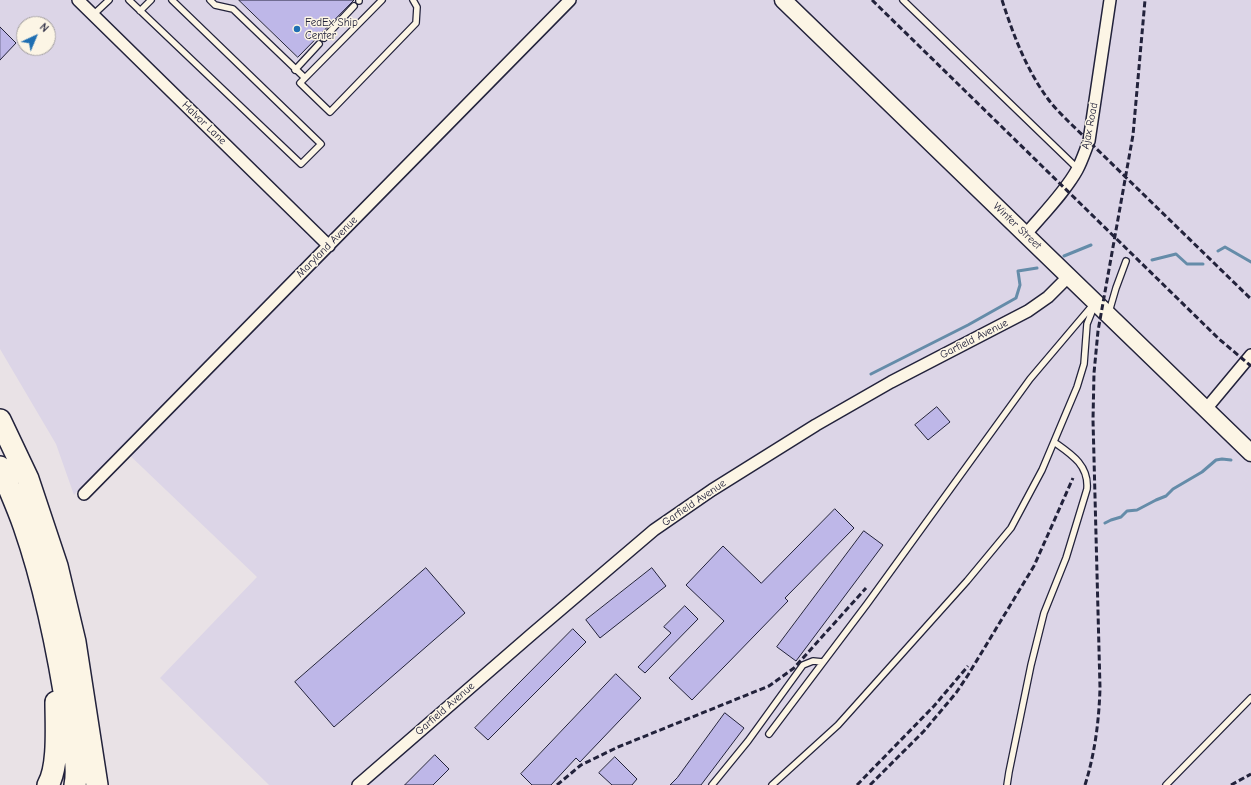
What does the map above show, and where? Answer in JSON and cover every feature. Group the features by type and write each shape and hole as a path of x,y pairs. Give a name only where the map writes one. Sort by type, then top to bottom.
{"highway":[{"path":"0,420 28,480 57,566 75,642 97,785"},
{"path":"0,467 24,525 36,565 56,646 74,751 75,785"},
{"path":"48,785 54,763 56,733 56,646"}],"street":[{"name":"Halvor Lane","path":"78,0 329,246"},
{"name":"Maryland Avenue","path":"84,494 570,0"},
{"name":"Winter Street","path":"783,0 906,121 1026,234 1251,453"},
{"name":"Ajax Road","path":"1026,234 1065,187 1078,169 1083,157 1088,141 1110,0"},
{"name":"Garfield Avenue","path":"358,785 532,634 654,530 672,517 773,451 838,412 916,368 1028,311 1048,297 1069,276"},
{"path":"1206,409 1251,355"}],"lane":[{"path":"94,15 109,0"},
{"path":"129,0 301,164 321,144 172,0"},
{"path":"140,11 151,0"},
{"path":"210,0 215,5 233,9 305,78"},
{"path":"382,0 300,83 330,112 416,23 417,6 412,0"},
{"path":"903,0 1078,169"},
{"path":"324,38 354,6"},
{"path":"295,70 319,44"},
{"path":"1109,315 1116,288 1126,261"},
{"path":"772,785 838,725 997,547 1018,516 1040,474 1077,387 1085,358 1087,324 1096,302"},
{"path":"769,734 1030,380 1096,302"},
{"path":"1007,785 1031,665 1044,613 1066,558 1087,489 1087,477 1082,466 1071,454 1054,442"},
{"path":"712,785 748,741 803,665 813,661 823,662"},
{"path":"1166,785 1251,698"}],"shaded area":[{"path":"0,0 773,0 1076,296 1251,464 1251,785 269,785 160,678 257,577 121,447 74,495 56,444 0,349"},
{"path":"792,0 1251,0 1251,444"}],"building":[{"name":"FedEx Ship Center","path":"239,0 354,0 298,57"},
{"path":"0,27 16,43 0,60"},
{"path":"937,407 950,422 928,440 915,425"},
{"path":"835,509 854,528 785,598 788,601 692,700 669,678 724,621 686,585 723,546 761,583"},
{"path":"864,531 883,545 796,661 777,647"},
{"path":"426,568 465,613 334,727 295,682"},
{"path":"652,568 666,586 600,638 586,620"},
{"path":"685,606 698,619 645,673 638,667 671,633 664,627"},
{"path":"573,629 586,642 488,740 475,728"},
{"path":"616,674 641,698 580,762 576,758 551,785 532,785 521,774"},
{"path":"725,713 744,728 701,785 670,785 677,778"},
{"path":"435,755 449,769 433,785 405,785"},
{"path":"615,757 637,779 632,785 612,785 599,773"}],"waterway":[{"path":"1064,256 1091,245"},
{"path":"1218,251 1225,247 1251,262"},
{"path":"1152,260 1176,254 1187,264 1203,264"},
{"path":"871,374 968,325 1016,298 1020,285 1018,271 1037,268"},
{"path":"1105,523 1121,517 1127,511 1137,510 1166,496 1173,489 1202,472 1216,460 1231,460"}],"railway":[{"path":"872,0 1219,339 1251,366"},
{"path":"1002,0 1011,26 1033,76 1050,102 1251,299"},
{"path":"1085,785 1096,737 1100,688 1093,420 1094,373 1098,331 1133,135 1145,0"},
{"path":"870,785 924,731 956,693 968,675 1034,566 1073,478"},
{"path":"557,785 581,765 618,747 769,686 794,668 866,588"},
{"path":"857,785 934,706 968,666"},
{"path":"1231,785 1251,774"}],"place":[{"name":"FedEx Ship Center","path":"297,29"}]}
